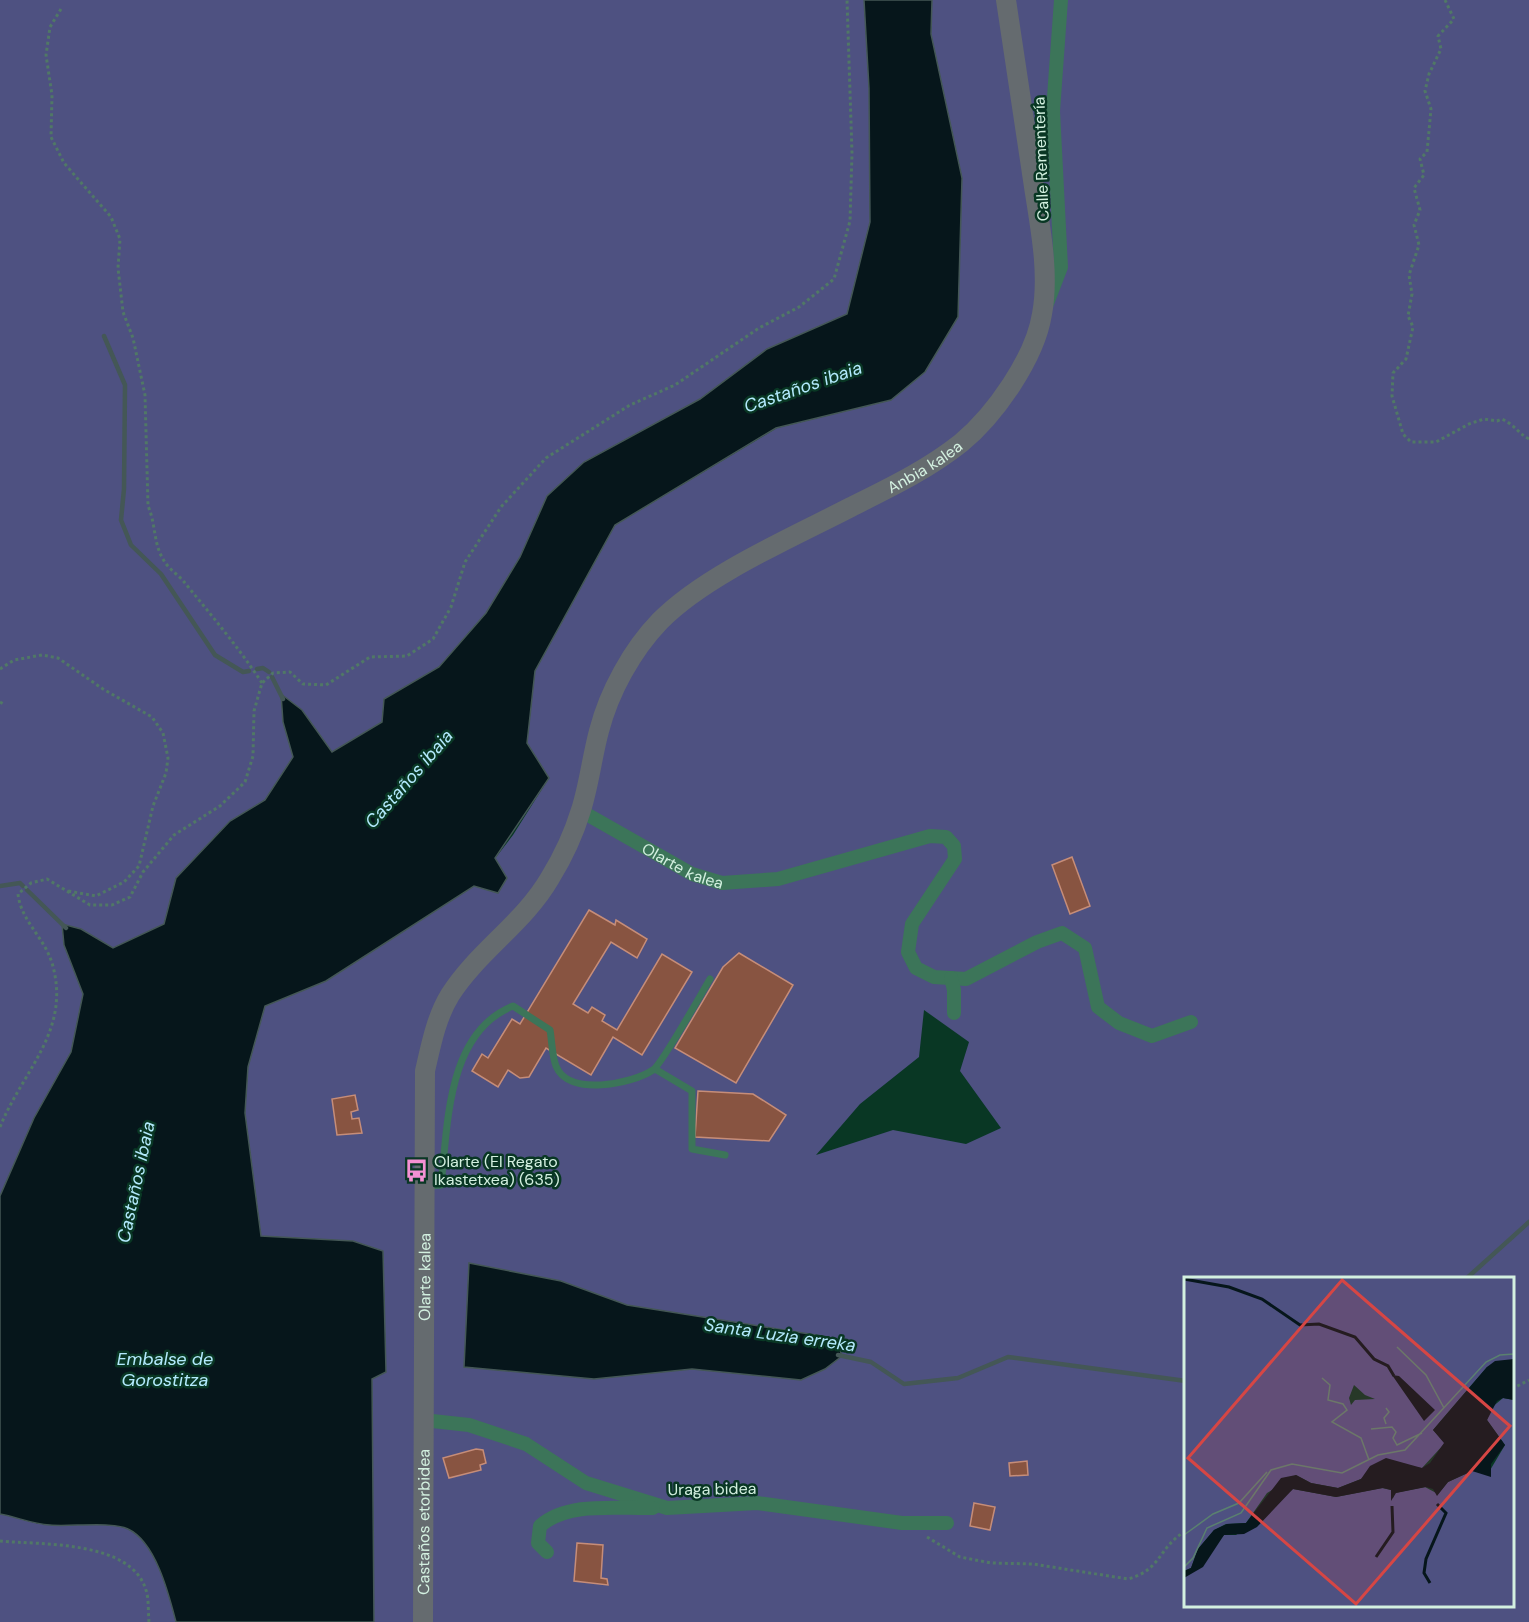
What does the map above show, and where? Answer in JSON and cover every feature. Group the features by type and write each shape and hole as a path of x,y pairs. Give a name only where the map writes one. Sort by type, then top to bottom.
{"street":[{"name":"Anbia kalea","path":"581,811 599,728 617,683 635,652 660,621 695,591 785,540 909,478 963,441 991,412 1024,362 1042,314 1044,274 1036,202 1006,0"},
{"name":"Calle Rementería","path":"1042,314 1054,292 1062,267 1053,111 1062,0"},
{"name":"Olarte kalea","path":"423,1420 425,1071 437,1022 450,996 462,980 518,921 542,891 568,844 581,811 643,844 692,874 722,883 778,879 930,836 946,837 954,846 956,859 912,924 908,952 916,969 934,977 966,979 1036,942 1062,933 1085,948 1098,1007 1119,1023 1152,1035 1191,1022"},
{"path":"951,978 954,990 954,1013"},
{"name":"Uraga bidea","path":"423,1420 469,1425 526,1444 586,1483 667,1508 757,1503 902,1523 947,1522"},
{"name":"Castaños etorbidea","path":"423,1420 423,1622"},
{"path":"547,1552 538,1543 540,1526 563,1514 590,1509 667,1508"}],"lane":[{"path":"425,1186 441,1185 453,1085 461,1064 472,1043 501,1010 513,1006 550,1030 556,1067 566,1079 593,1086 612,1085 654,1069 710,979"},
{"path":"654,1069 692,1091 692,1149 725,1155"}],"path":[{"path":"0,1127 49,1040 57,1008 56,978 48,952 20,909 18,894 31,883 47,879 90,905 112,905 130,897 143,872 174,835 220,806 245,782 253,756 254,711 261,683 273,673 290,672 303,684 326,685 370,657 407,656 433,639 451,607 465,562 501,507 546,458 630,405 675,385 759,328 799,307 834,279 850,220 852,153 847,0"},
{"path":"1445,0 1454,19 1437,36 1441,49 1429,74 1429,84 1425,91 1431,109 1427,152 1420,159 1424,175 1414,188 1420,210 1414,225 1419,246 1409,275 1412,294 1408,316 1413,327 1406,359 1393,374 1392,396 1402,434 1412,442 1436,442 1469,424 1484,419 1497,421 1502,419 1518,427 1521,435 1529,440"},
{"path":"62,9 50,27 46,55 52,94 51,137 64,163 111,217 120,239 118,268 123,312 133,338 145,395 148,506 154,519 155,544 165,563 181,578 240,651 261,683"},
{"path":"0,669 14,660 42,655 58,658 103,689 152,717 163,733 168,758 166,773 153,806 139,866 124,882 96,896 66,891"},
{"path":"0,702 5,705"},
{"path":"1514,1388 1529,1380"},
{"path":"902,1523 960,1557 991,1563 1033,1564 1128,1579 1144,1575 1157,1563 1170,1541 1184,1532"},
{"path":"0,1541 97,1550 121,1559 137,1575 146,1590 149,1622"}],"shaded area":[{"path":"0,0 864,0 869,88 870,222 847,314 767,349 700,399 584,462 547,496 520,557 486,613 439,667 384,699 382,722 332,752 302,710 283,722 293,757 265,800 230,821 176,878 164,924 113,948 81,929 64,945 83,994 71,1052 34,1118 0,1196"},
{"path":"932,0 1529,0 1529,1622 374,1622 372,1378 386,1372 383,1251 261,1236 245,1113 248,1067 265,1006 326,981 474,886 513,835 549,778 527,743 535,671 615,525 777,428 891,400 962,178 931,34","holes":["924,1010 969,1042 960,1071 1001,1128 966,1144 893,1130 816,1155 860,1104 919,1057"]},
{"path":"0,1514 43,1524 112,1525 128,1529 138,1536 154,1557 176,1622 0,1622"}],"water":[{"name":"Embalse de Gorostitza","path":"864,0 932,0 931,34 962,178 958,317 925,372 891,400 776,428 615,525 535,671 527,743 549,778 495,858 507,878 498,893 474,886 326,981 265,1006 248,1067 245,1113 261,1236 353,1241 383,1251 386,1372 372,1379 374,1622 176,1622 154,1557 138,1536 128,1529 112,1525 43,1524 0,1514 0,1196 34,1118 71,1052 83,994 64,945 62,924 81,929 113,948 164,924 176,878 230,821 265,800 293,757 283,722 281,694 302,710 332,752 382,722 384,699 439,667 486,613 520,557 547,496 584,462 700,399 767,349 847,314 870,222 869,88"},
{"path":"469,1263 561,1281 627,1305 822,1336 837,1341 842,1356 825,1369 801,1380 692,1369 594,1379 464,1367"}],"building":[{"path":"1072,857 1090,906 1070,914 1052,865"},
{"path":"589,910 615,925 616,920 647,939 637,958 611,942 573,1004 588,1013 592,1007 605,1015 602,1021 617,1030 662,954 692,972 642,1055 613,1037 591,1075 546,1048 529,1077 520,1078 508,1070 498,1087 472,1071 482,1054 488,1058 512,1019 520,1024"},
{"path":"739,953 793,985 736,1083 675,1048 723,967"},
{"path":"698,1091 753,1094 786,1115 769,1141 695,1137"},
{"path":"355,1095 358,1110 351,1112 352,1119 359,1118 362,1133 337,1135 332,1099"},
{"path":"476,1449 483,1450 486,1463 480,1465 481,1470 449,1478 443,1458"},
{"path":"1027,1461 1028,1475 1010,1476 1009,1463"},
{"path":"974,1503 995,1507 990,1530 970,1526"},
{"path":"577,1543 603,1545 601,1578 607,1579 608,1585 574,1581"}],"waterway":[{"path":"104,336 125,385 124,489 121,520 131,545 161,574 215,655 243,672 249,671"},
{"path":"257,669 263,668 269,672"},
{"path":"272,677 283,699"},
{"path":"0,886 20,883 23,886"},
{"path":"27,890 66,928"},
{"name":"Santa Luzia erreka","path":"1468,1277 1529,1222"},
{"name":"Santa Luzia erreka","path":"838,1355 871,1362 904,1384 958,1378 1008,1357 1184,1381"}],"place":[{"name":"Olarte (El Regato Ikastetxea) (635)","path":"416,1170"}],"water label":[{"name":"Castaños ibaia","path":"803,387"},
{"name":"Castaños ibaia","path":"409,779"},
{"name":"Castaños ibaia","path":"136,1182"}]}
